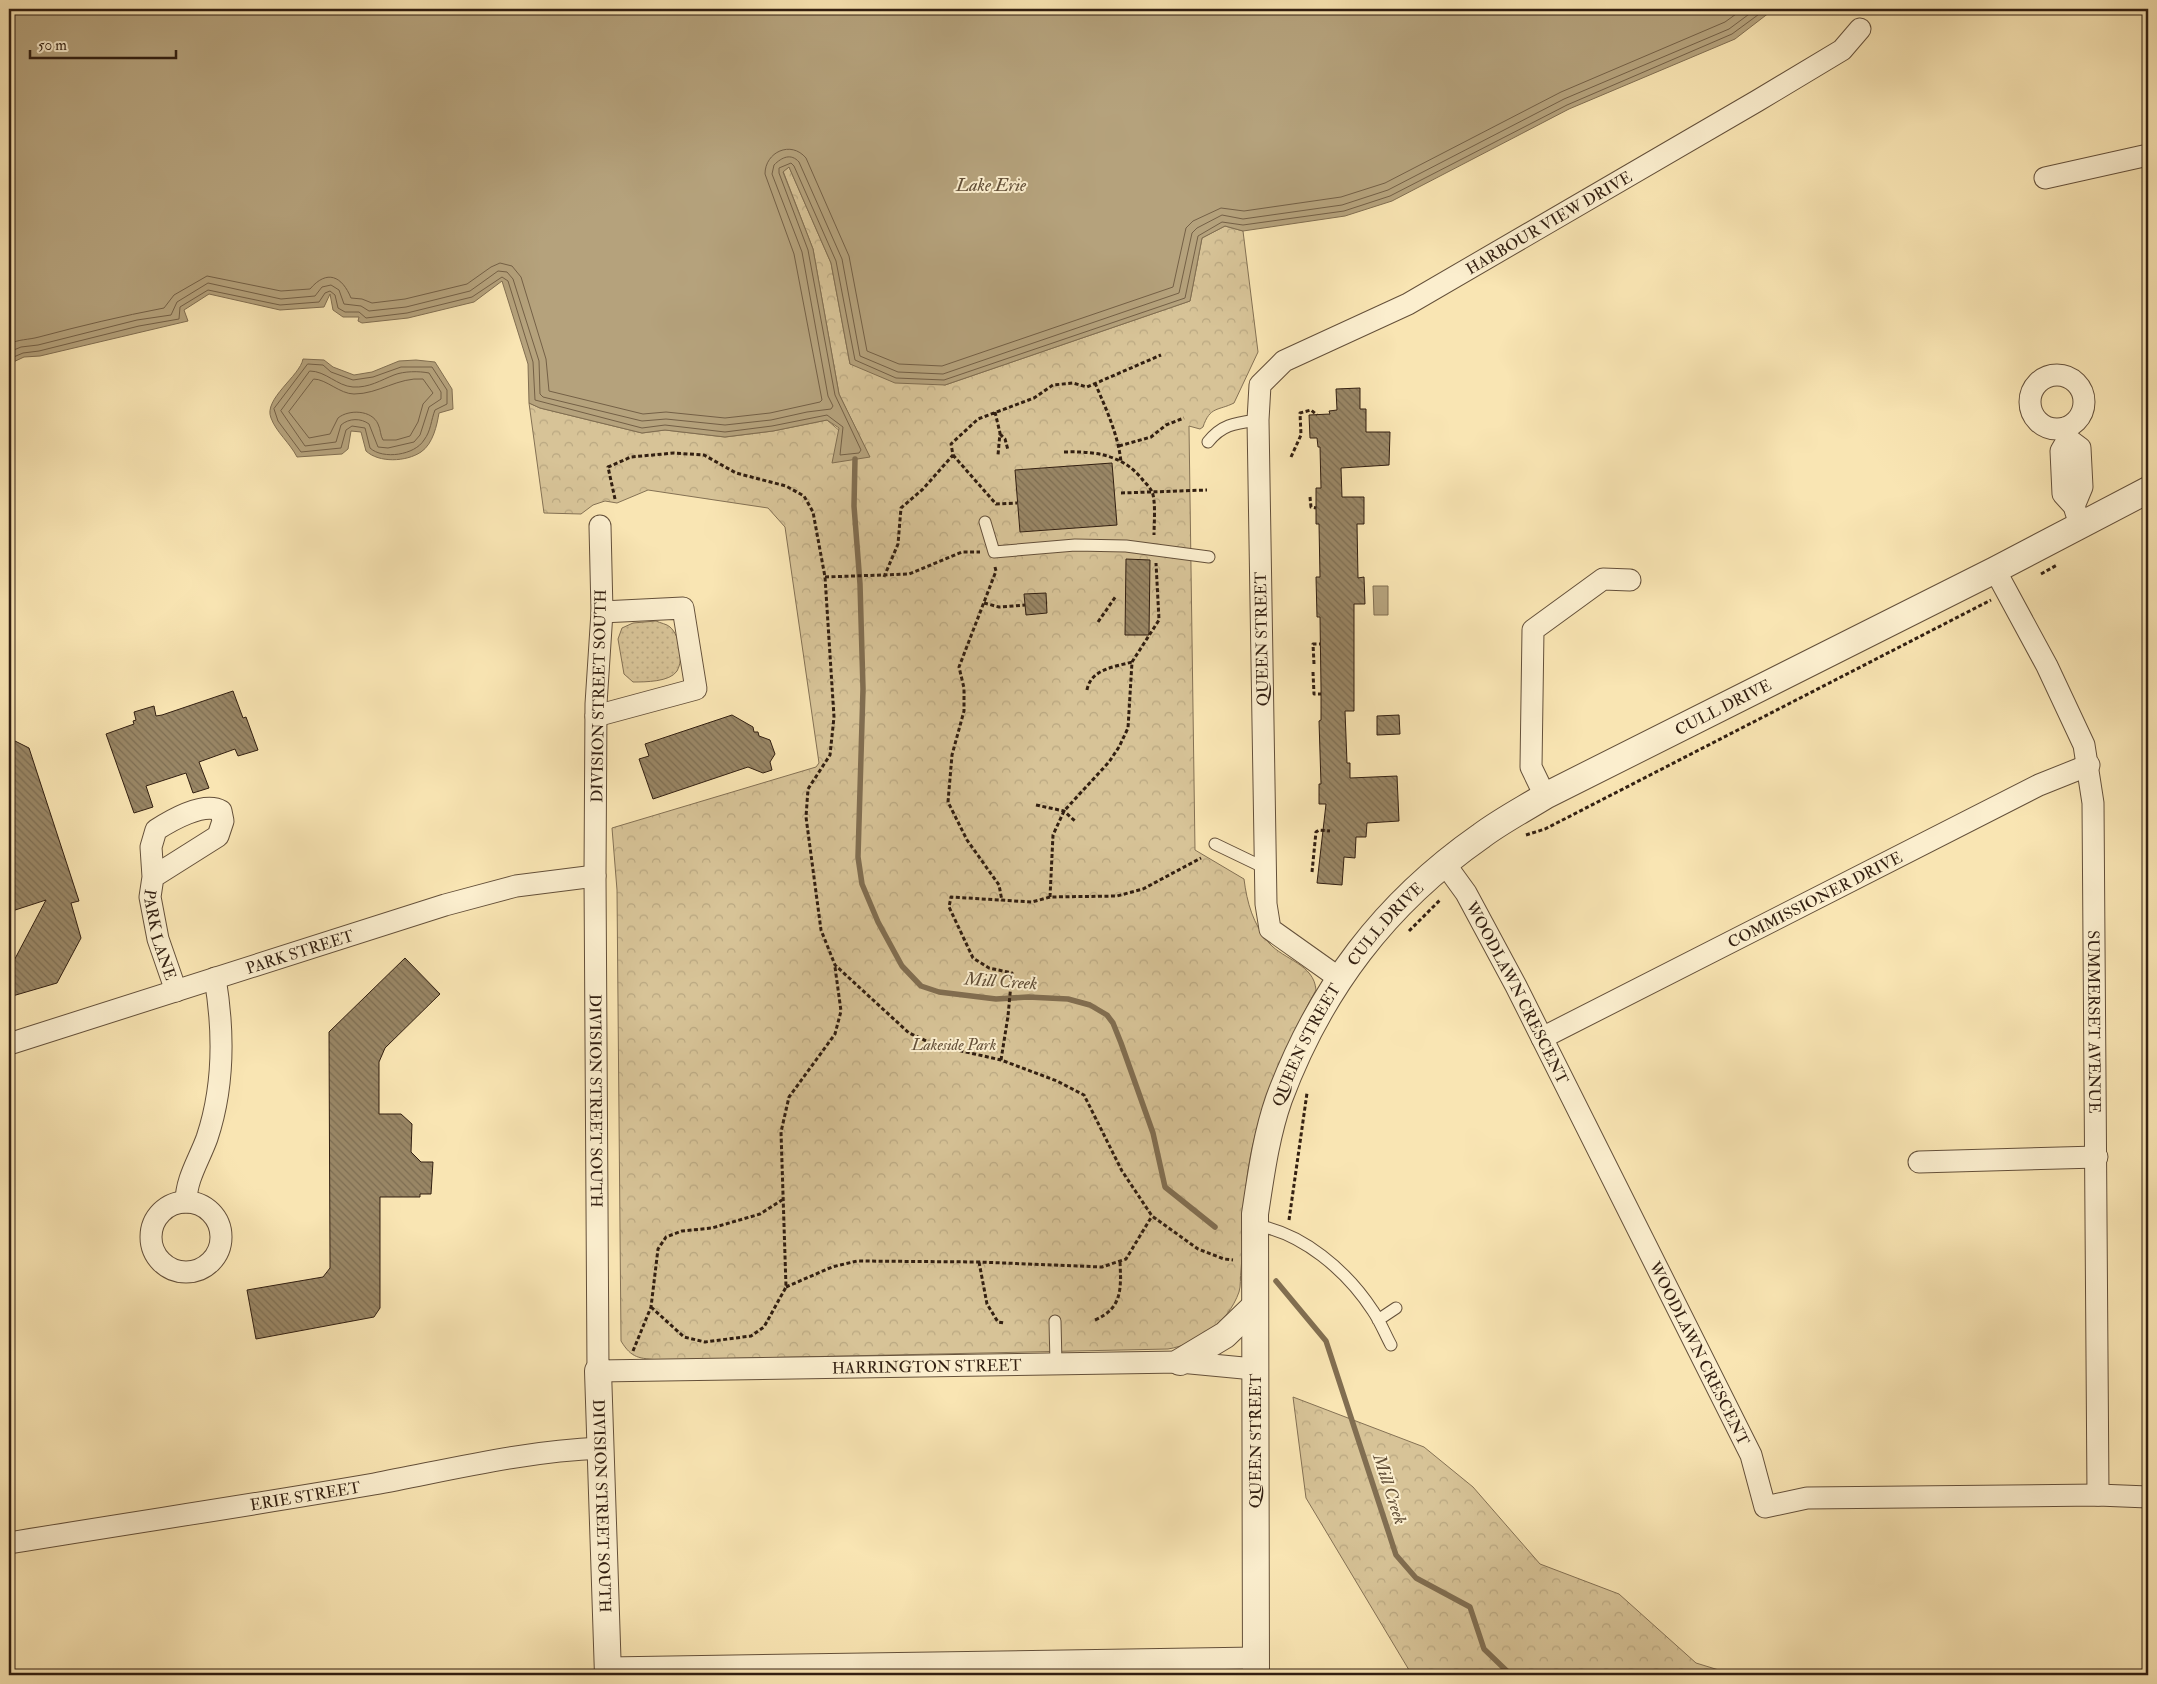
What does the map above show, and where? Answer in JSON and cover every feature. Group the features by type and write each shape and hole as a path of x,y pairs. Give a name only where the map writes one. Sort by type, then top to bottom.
{"street":[{"name":"HARBOUR VIEW DRIVE","path":"1258,420 1260,385 1284,361 1425,294 1842,50 1860,29"},
{"path":"2045,178 2148,155"},
{"name":"QUEEN STREET","path":"1256,1666 1254,1225 1263,1158 1279,1100 1307,1035 1339,978 1270,929 1266,904 1258,420"},
{"path":"2066,433 2080,448 2082,487 2077,515"},
{"name":"CULL DRIVE","path":"1339,978 1380,924 1445,864 1481,836 1545,796 1995,570 2077,515 2148,490"},
{"name":"DIVISION STREET SOUTH","path":"600,526 602,612 596,716 595,876 598,1371 608,1672"},
{"name":"SUMMERSET AVENUE","path":"1995,570 2064,701 2084,745 2089,766 2095,840 2098,1495"},
{"path":"1545,796 1531,767 1533,630 1603,579 1630,580"},
{"path":"596,716 696,689 683,608 602,612"},
{"name":"COMMISSIONER DRIVE","path":"1542,1038 2030,790 2089,766"},
{"name":"WOODLAWN CRESCENT","path":"1445,864 1474,906 1751,1455 1764,1507 1807,1498 2098,1495 2148,1497"},
{"name":"PARK STREET","path":"9,1044 445,906 516,886 595,876"},
{"name":"PARK LANE","path":"153,877 150,897 158,939 176,991"},
{"path":"186,1202 186,1187 207,1136 221,1069 220,1021 215,978"},
{"path":"1919,1162 2097,1157"},
{"path":"1180,1362 1224,1335 1254,1307"},
{"name":"HARRINGTON STREET","path":"598,1371 1180,1362 1254,1369"},
{"name":"ERIE STREET","path":"9,1543 372,1484 514,1457 573,1449 601,1448"},
{"path":"608,1672 1256,1666"}],"lane":[{"path":"1208,442 1217,430 1226,426 1258,420"},
{"path":"985,522 994,552 1075,545 1155,550 1209,557"},
{"path":"1215,844 1265,868"},
{"path":"1254,1225 1274,1228 1295,1238 1334,1265 1374,1311 1390,1345"},
{"path":"1378,1320 1396,1308"},
{"path":"1054,1321 1056,1364"}],"path":[{"path":"1017,503 996,504 953,455 951,444 978,419 1034,398 1053,385 1073,383 1088,387 1161,355"},
{"path":"1095,383 1119,446 1121,462"},
{"path":"1291,458 1302,435 1300,413 1311,410 1317,415"},
{"path":"995,412 1000,433 998,456"},
{"path":"1119,446 1151,437 1166,425 1184,418"},
{"path":"1000,433 1005,439 1008,450"},
{"path":"1050,897 1053,835 1064,812 1109,762 1119,747 1128,728 1132,662 1159,620 1152,492 1139,476 1121,462 1090,451 1064,452"},
{"path":"615,499 608,467 632,457 674,453 704,455 736,472 786,486 804,496 813,512 825,577 834,717 830,755 808,789 806,817 821,930 835,965 841,1011 835,1034 789,1097 780,1132 786,1287 764,1327 751,1336 706,1342 684,1337 651,1307"},
{"path":"884,577 898,544 901,508 923,489 953,455"},
{"path":"1121,493 1207,490"},
{"path":"1310,497 1311,508 1316,508"},
{"path":"825,577 884,577 908,574 962,552 994,552 996,571 959,667 964,688 964,710 952,755 948,802 967,840 999,885 1002,901"},
{"path":"1098,622 1116,596"},
{"path":"1518,837 1546,829 1996,598"},
{"path":"984,603 999,607 1025,606"},
{"path":"1314,664 1313,644 1320,644"},
{"path":"1086,690 1089,681 1094,675 1132,662"},
{"path":"1313,672 1314,694 1321,694"},
{"path":"1036,805 1064,812 1076,822"},
{"path":"1312,872 1316,832 1319,830 1330,831"},
{"path":"1001,1060 1012,972 989,968 973,958 948,907 952,897 1032,902 1050,897 1117,896 1143,889 1201,858"},
{"path":"1406,934 1446,894"},
{"path":"835,965 909,1033 935,1045 1001,1060 1058,1082 1084,1095 1122,1171 1152,1216 1198,1250 1224,1259 1239,1260"},
{"path":"1288,1221 1308,1090"},
{"path":"633,1353 651,1307 658,1249 666,1237 682,1231 712,1228 760,1214 782,1199"},
{"path":"786,1287 832,1267 857,1261 979,1262 1102,1267 1126,1259 1152,1216"},
{"path":"1095,1320 1109,1314 1121,1291 1120,1261"},
{"path":"979,1262 987,1304 998,1322 1004,1323"}],"green space":[{"name":"Lakeside Park","path":"789,167 831,263 850,364 945,385 1190,301 1202,238 1225,226 1243,231 1258,352 1234,403 1212,412 1200,429 1189,426 1195,850 1244,879 1252,913 1263,936 1275,949 1310,974 1316,990 1281,1060 1255,1135 1246,1186 1239,1292 1234,1303 1220,1322 1201,1337 1179,1346 1168,1349 659,1360 646,1359 633,1354 621,1341 617,890 612,828 816,767 819,763 785,527 768,508 648,490 617,503 605,501 593,505 581,514 544,513 529,403 540,408 642,433 665,430 725,437 773,431 827,420 869,456 839,394 813,249 783,171"},
{"path":"656,621 669,626 676,636 680,648 679,666 674,675 669,677 657,681 633,682 624,674 618,639 622,628 633,623"},
{"path":"1293,1397 1424,1447 1473,1487 1540,1564 1619,1594 1696,1663 1735,1675 1412,1675 1306,1498"}],"water":[{"name":"Lake Erie","path":"9,9 1774,9 1735,39 1569,109 1392,201 1345,216 1243,231 1225,226 1202,238 1190,301 945,385 895,383 850,364 831,263 789,167 783,172 813,249 839,394 870,457 832,463 839,428 827,420 773,431 725,437 665,430 642,433 540,408 529,403 528,364 502,281 474,302 408,318 362,323 358,321 359,317 343,317 333,310 330,294 324,307 280,310 209,294 184,310 188,321 40,356 24,357 9,364"},
{"path":"303,359 324,360 333,367 354,375 372,372 399,361 435,362 452,389 453,409 439,413 436,429 429,444 421,452 408,458 393,460 371,455 366,451 361,432 351,431 348,449 342,454 297,457 273,423 270,411 277,395 296,373"},
{"path":"1373,586 1388,586 1388,615 1374,615"}],"building":[{"path":"1360,388 1360,409 1366,409 1366,432 1390,432 1389,465 1341,468 1342,497 1364,497 1364,524 1357,524 1358,578 1364,577 1365,604 1354,604 1354,711 1345,711 1347,763 1350,763 1350,778 1397,776 1399,821 1367,823 1366,837 1356,837 1355,858 1344,857 1342,885 1317,883 1326,804 1319,804 1319,784 1321,784 1319,721 1321,720 1321,688 1320,617 1317,617 1316,577 1320,577 1319,524 1316,524 1316,488 1321,488 1320,447 1318,447 1317,438 1310,438 1309,415 1330,414 1329,411 1337,410 1336,389"},
{"path":"1112,463 1117,525 1020,532 1015,470"},
{"path":"1126,559 1150,560 1149,635 1125,635"},
{"path":"1046,593 1047,613 1026,615 1024,594"},
{"path":"233,691 243,718 246,717 258,750 238,756 235,749 199,762 209,788 193,793 186,773 146,786 153,807 134,813 106,734 134,724 133,721 136,720 134,712 154,706 156,716 162,715"},
{"path":"732,715 753,727 754,732 758,732 759,736 770,740 775,754 770,762 772,770 763,773 748,767 653,799 639,759 649,756 645,744"},
{"path":"1399,715 1400,734 1377,735 1377,716"},
{"path":"9,738 29,748 79,901 71,903 81,938 57,983 9,997 9,970 46,900 9,912"},
{"path":"405,958 440,994 385,1048 379,1062 379,1114 401,1114 412,1124 411,1152 421,1162 433,1162 431,1194 420,1194 420,1197 380,1197 380,1308 374,1317 256,1339 247,1290 323,1277 330,1268 329,1032"}],"waterway":[{"name":"Mill Creek","path":"855,459 854,506 860,584 863,689 858,857 862,884 878,922 902,966 921,986 939,992 996,999 1028,997 1068,999 1090,1005 1107,1015 1113,1023 1121,1043 1153,1133 1165,1187 1215,1227"},
{"name":"Mill Creek","path":"1276,1281 1326,1341 1396,1555 1416,1578 1470,1607 1484,1649 1511,1675"}]}
